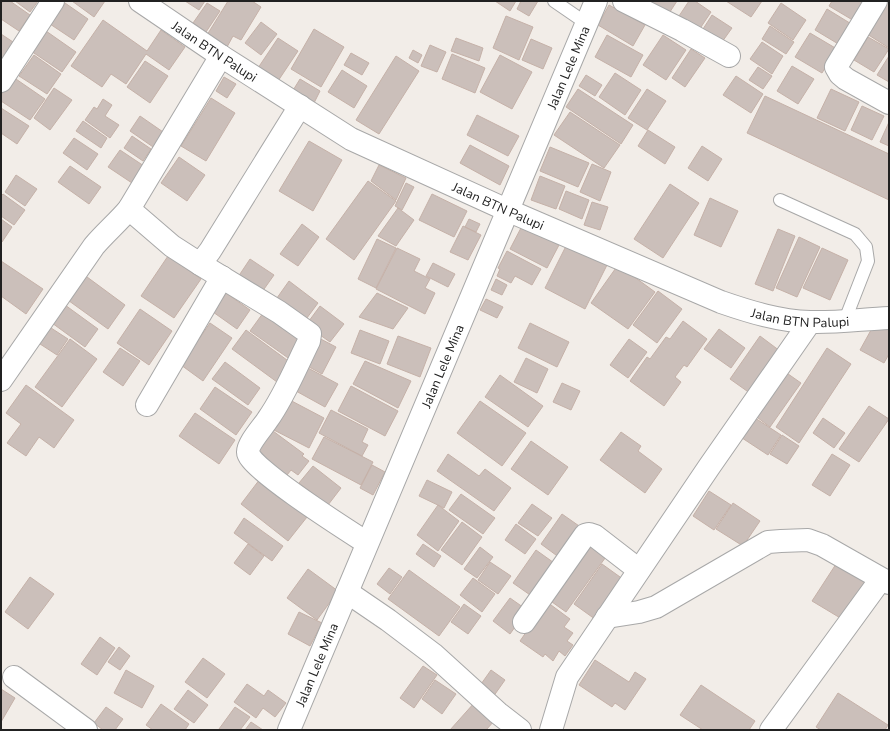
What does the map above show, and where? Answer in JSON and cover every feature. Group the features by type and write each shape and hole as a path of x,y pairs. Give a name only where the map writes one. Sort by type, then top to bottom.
{"street":[{"path":"1,81 53,1"},
{"name":"Jalan BTN Palupi","path":"140,1 221,56 351,139 507,210 721,302 749,312 776,319 810,322 889,318"},
{"name":"Jalan Lele Mina","path":"288,730 596,1"},
{"path":"624,1 682,30 729,56"},
{"path":"876,1 836,67 840,74 846,79 889,103"},
{"path":"1,380 94,246 129,209 221,56"},
{"path":"200,264 210,251 300,106"},
{"path":"129,209 172,246 279,312 310,334 309,341 285,392 276,408 250,444 248,452 249,458 301,500 367,543"},
{"path":"147,405 222,278"},
{"path":"551,730 567,677 810,322"},
{"path":"524,622 585,535 589,534 595,536 640,570"},
{"path":"607,618 656,607 768,542 808,540 822,545 885,581 771,730"},
{"path":"347,592 388,620 433,654 498,713 520,730"},
{"path":"14,677 86,730"}],"lane":[{"path":"554,1 586,23"},
{"path":"780,200 856,234 866,247 868,261 845,320"}],"building":[{"path":"3,1 10,1 30,15 19,31 1,19 1,4"},
{"path":"15,1 38,1 30,12"},
{"path":"72,1 105,1 94,17"},
{"path":"185,1 205,1 199,10"},
{"path":"228,1 252,1 261,7 241,40 233,36 227,47 207,35"},
{"path":"495,1 516,1 510,11"},
{"path":"521,1 538,1 529,16 517,9"},
{"path":"640,1 677,1 666,18"},
{"path":"689,1 695,1 711,12 699,30 679,16"},
{"path":"726,1 762,1 751,17"},
{"path":"832,1 867,1 856,22 829,6"},
{"path":"887,1 889,1 889,48 867,34"},
{"path":"65,3 88,19 74,40 50,24"},
{"path":"207,3 220,11 206,32 193,23"},
{"path":"781,3 806,20 793,40 768,23"},
{"path":"609,5 645,25 633,46 598,25"},
{"path":"827,9 853,25 840,45 815,30"},
{"path":"712,15 732,28 722,42 703,29"},
{"path":"506,16 533,27 519,60 493,48"},
{"path":"103,20 147,51 161,30 185,47 169,70 146,54 126,84 111,74 102,87 71,66"},
{"path":"261,22 277,34 261,55 245,43"},
{"path":"770,26 794,42 786,54 762,39"},
{"path":"314,29 344,47 321,87 291,69"},
{"path":"46,31 76,52 62,72 31,51"},
{"path":"810,33 837,49 822,73 795,57"},
{"path":"1,34 16,44 1,65"},
{"path":"607,35 643,55 631,77 595,57"},
{"path":"663,35 686,50 666,80 643,65"},
{"path":"868,37 889,49 874,72 854,60"},
{"path":"278,38 298,51 276,84 256,71"},
{"path":"456,38 483,48 479,61 451,51"},
{"path":"531,39 552,48 543,69 522,60"},
{"path":"762,42 783,56 772,74 750,59"},
{"path":"430,45 446,52 437,72 421,66"},
{"path":"691,49 705,58 685,87 672,78"},
{"path":"413,50 422,55 418,63 409,58"},
{"path":"351,53 369,63 362,75 344,65"},
{"path":"452,54 485,68 475,93 442,79"},
{"path":"34,55 61,74 47,94 19,76"},
{"path":"500,55 532,72 512,109 480,92"},
{"path":"396,56 419,71 379,134 356,120"},
{"path":"889,56 889,82 877,75"},
{"path":"145,61 168,76 150,103 127,87"},
{"path":"792,66 814,79 798,104 777,91"},
{"path":"758,67 772,76 763,89 749,80"},
{"path":"342,70 367,86 354,108 328,92"},
{"path":"615,73 641,90 625,115 599,97"},
{"path":"586,75 602,85 595,96 579,86"},
{"path":"736,76 763,94 751,113 723,95"},
{"path":"13,77 45,99 30,120 1,101 1,95"},
{"path":"224,77 236,84 227,98 216,91"},
{"path":"300,79 320,91 313,105 292,92"},
{"path":"54,88 72,100 50,130 34,118"},
{"path":"578,89 633,125 621,144 566,107"},
{"path":"647,89 666,101 647,130 628,118"},
{"path":"831,89 859,102 845,131 817,118"},
{"path":"765,96 889,154 889,200 747,133"},
{"path":"211,98 235,113 206,161 181,146"},
{"path":"103,99 112,105 105,116 119,125 110,138 85,120 94,107 97,109"},
{"path":"862,106 884,116 872,140 851,130"},
{"path":"1,108 29,126 17,144 1,133"},
{"path":"570,112 620,145 604,168 554,135"},
{"path":"477,115 519,136 508,156 467,135"},
{"path":"140,116 166,134 156,149 130,131"},
{"path":"83,121 107,138 101,148 76,131"},
{"path":"889,122 889,146 880,142"},
{"path":"648,130 675,147 665,164 638,146"},
{"path":"132,136 151,149 143,161 124,148"},
{"path":"74,138 98,154 87,170 63,153"},
{"path":"309,141 342,160 313,211 279,191"},
{"path":"470,145 509,166 500,185 460,163"},
{"path":"702,146 722,159 708,181 688,168"},
{"path":"550,147 589,163 578,187 540,171"},
{"path":"120,150 144,166 132,183 108,167"},
{"path":"179,157 205,175 187,201 161,183"},
{"path":"592,164 611,172 600,201 580,192"},
{"path":"379,165 406,178 396,200 371,181"},
{"path":"70,166 101,187 89,204 58,182"},
{"path":"16,175 37,189 25,206 5,192"},
{"path":"540,176 565,186 556,209 531,200"},
{"path":"368,181 396,201 354,260 326,239"},
{"path":"406,183 414,187 402,210 395,206"},
{"path":"670,184 699,203 663,258 634,239"},
{"path":"566,191 589,200 582,219 559,209"},
{"path":"3,194 25,210 14,225 1,216 1,196"},
{"path":"432,194 467,211 454,237 419,220"},
{"path":"710,198 738,211 721,247 694,235"},
{"path":"592,202 608,207 600,230 584,225"},
{"path":"398,208 414,220 396,246 378,236"},
{"path":"1,219 12,227 2,242 1,241"},
{"path":"469,219 480,224 476,232 465,227"},
{"path":"302,224 319,237 298,266 280,254"},
{"path":"463,226 481,235 468,260 450,252"},
{"path":"522,226 559,245 547,268 510,249"},
{"path":"778,229 795,236 773,291 755,284"},
{"path":"799,237 820,247 797,297 776,288"},
{"path":"570,238 610,259 585,309 545,288"},
{"path":"377,239 396,248 376,288 358,279"},
{"path":"397,248 420,259 414,271 430,279 425,288 435,293 425,314 376,289"},
{"path":"822,248 848,260 830,300 803,288"},
{"path":"507,251 541,269 532,285 515,276 511,283 497,276 500,269 498,268"},
{"path":"168,256 201,279 174,318 141,296"},
{"path":"250,259 274,275 257,299 234,283"},
{"path":"1,261 43,289 26,314 1,296"},
{"path":"433,263 455,274 448,287 426,276"},
{"path":"618,265 655,292 628,329 591,303"},
{"path":"83,274 125,305 108,329 65,298"},
{"path":"496,279 507,285 502,295 491,290"},
{"path":"289,281 318,303 301,326 272,305"},
{"path":"658,291 682,309 657,343 633,325"},
{"path":"226,293 250,310 237,329 213,312"},
{"path":"377,293 408,308 393,329 359,317"},
{"path":"486,299 503,307 497,318 480,310"},
{"path":"65,305 98,329 85,347 52,323"},
{"path":"320,306 344,324 330,342 306,325"},
{"path":"140,309 172,331 149,365 117,343"},
{"path":"266,309 307,339 291,360 250,331"},
{"path":"683,321 707,339 687,367 684,365 675,377 681,382 664,406 630,381 647,357 650,359 666,337 670,339"},
{"path":"876,321 889,329 889,354 884,363 860,350"},
{"path":"210,323 232,338 203,381 181,365"},
{"path":"530,323 569,342 557,367 518,348"},
{"path":"48,326 68,339 57,355 37,342"},
{"path":"719,329 745,348 731,368 704,349"},
{"path":"246,330 291,363 277,382 232,349"},
{"path":"360,330 389,341 380,364 351,353"},
{"path":"315,336 336,347 322,374 302,363"},
{"path":"398,336 431,348 420,377 387,364"},
{"path":"760,336 784,354 754,396 730,379"},
{"path":"70,339 97,359 62,407 35,387"},
{"path":"629,339 647,352 628,378 610,365"},
{"path":"120,348 140,361 123,386 103,372"},
{"path":"827,348 851,364 799,443 776,427"},
{"path":"526,358 548,369 537,393 514,382"},
{"path":"365,361 411,381 398,408 353,384"},
{"path":"225,362 260,388 248,405 212,379"},
{"path":"308,368 338,384 325,407 296,391"},
{"path":"781,369 801,383 770,427 750,412"},
{"path":"500,375 543,406 528,427 485,397"},
{"path":"562,383 580,391 571,410 553,402"},
{"path":"26,385 74,420 54,448 39,437 26,456 7,443 21,424 6,413"},
{"path":"351,386 398,411 385,436 338,411"},
{"path":"215,387 252,412 236,435 200,409"},
{"path":"286,398 324,418 309,448 270,428"},
{"path":"480,401 526,433 502,466 457,433"},
{"path":"869,406 889,419 859,462 839,449"},
{"path":"331,410 368,429 362,442 368,445 362,456 319,433"},
{"path":"195,413 235,440 219,464 179,436"},
{"path":"752,416 781,435 768,455 739,436"},
{"path":"823,418 845,433 834,448 813,433"},
{"path":"273,431 304,454 302,456 309,461 298,475 291,470 283,480 253,457"},
{"path":"621,432 641,446 638,451 662,469 645,493 600,460"},
{"path":"782,435 799,446 787,464 770,454"},
{"path":"324,437 373,462 361,485 312,459"},
{"path":"531,441 568,467 548,495 511,469"},
{"path":"448,454 479,476 485,469 511,488 494,511 437,471"},
{"path":"832,454 850,465 830,496 812,485"},
{"path":"372,465 385,472 373,495 360,488"},
{"path":"313,466 341,488 328,505 299,483"},
{"path":"263,475 311,512 288,541 241,504"},
{"path":"427,480 452,492 444,508 419,496"},
{"path":"709,491 731,505 714,530 693,516"},
{"path":"461,494 495,518 483,534 449,510"},
{"path":"733,503 760,521 743,546 716,529"},
{"path":"532,504 552,518 538,536 518,523"},
{"path":"438,505 459,521 438,551 417,535"},
{"path":"562,514 582,528 560,558 541,544"},
{"path":"244,518 283,546 272,561 234,533"},
{"path":"462,522 482,537 462,565 441,550"},
{"path":"516,524 536,539 525,554 505,540"},
{"path":"587,539 608,554 566,612 545,597"},
{"path":"248,544 264,556 250,575 234,563"},
{"path":"423,544 441,556 434,567 416,554"},
{"path":"480,547 493,557 477,578 464,569"},
{"path":"536,550 557,565 533,597 513,583"},
{"path":"838,561 867,580 842,619 812,601"},
{"path":"490,562 511,576 498,594 478,580"},
{"path":"602,564 627,582 599,622 574,604"},
{"path":"389,568 402,577 390,594 377,584"},
{"path":"308,569 338,591 317,620 287,598"},
{"path":"409,570 460,607 439,636 388,599"},
{"path":"30,577 54,594 28,629 5,612"},
{"path":"473,578 495,594 482,612 460,595"},
{"path":"510,598 527,610 510,634 493,621"},
{"path":"547,602 570,619 564,627 573,633 567,641 573,645 565,656 559,651 553,661 545,654 543,657 520,641"},
{"path":"464,604 481,616 468,634 451,622"},
{"path":"299,612 322,623 310,646 288,634"},
{"path":"100,637 115,648 97,675 81,664"},
{"path":"119,647 130,656 120,670 108,662"},
{"path":"203,658 225,674 207,698 185,682"},
{"path":"595,660 629,682 635,672 646,679 625,710 615,703 612,707 579,685"},
{"path":"423,666 437,675 414,708 400,698"},
{"path":"126,670 154,686 142,708 114,693"},
{"path":"491,670 505,680 493,697 479,687"},
{"path":"435,680 456,694 442,714 422,699"},
{"path":"247,684 264,696 268,690 286,703 275,717 263,708 256,718 234,702"},
{"path":"701,685 755,721 749,730 703,730 680,715"},
{"path":"1,689 15,698 1,722"},
{"path":"188,690 208,705 194,723 174,709"},
{"path":"838,693 888,725 885,730 821,730 816,727"},
{"path":"475,702 495,720 486,730 450,730"},
{"path":"161,704 189,724 185,730 153,730 146,725"},
{"path":"106,707 123,719 115,730 103,730 94,723"},
{"path":"235,707 250,717 240,730 219,729"},
{"path":"251,722 263,730 245,730"}]}
